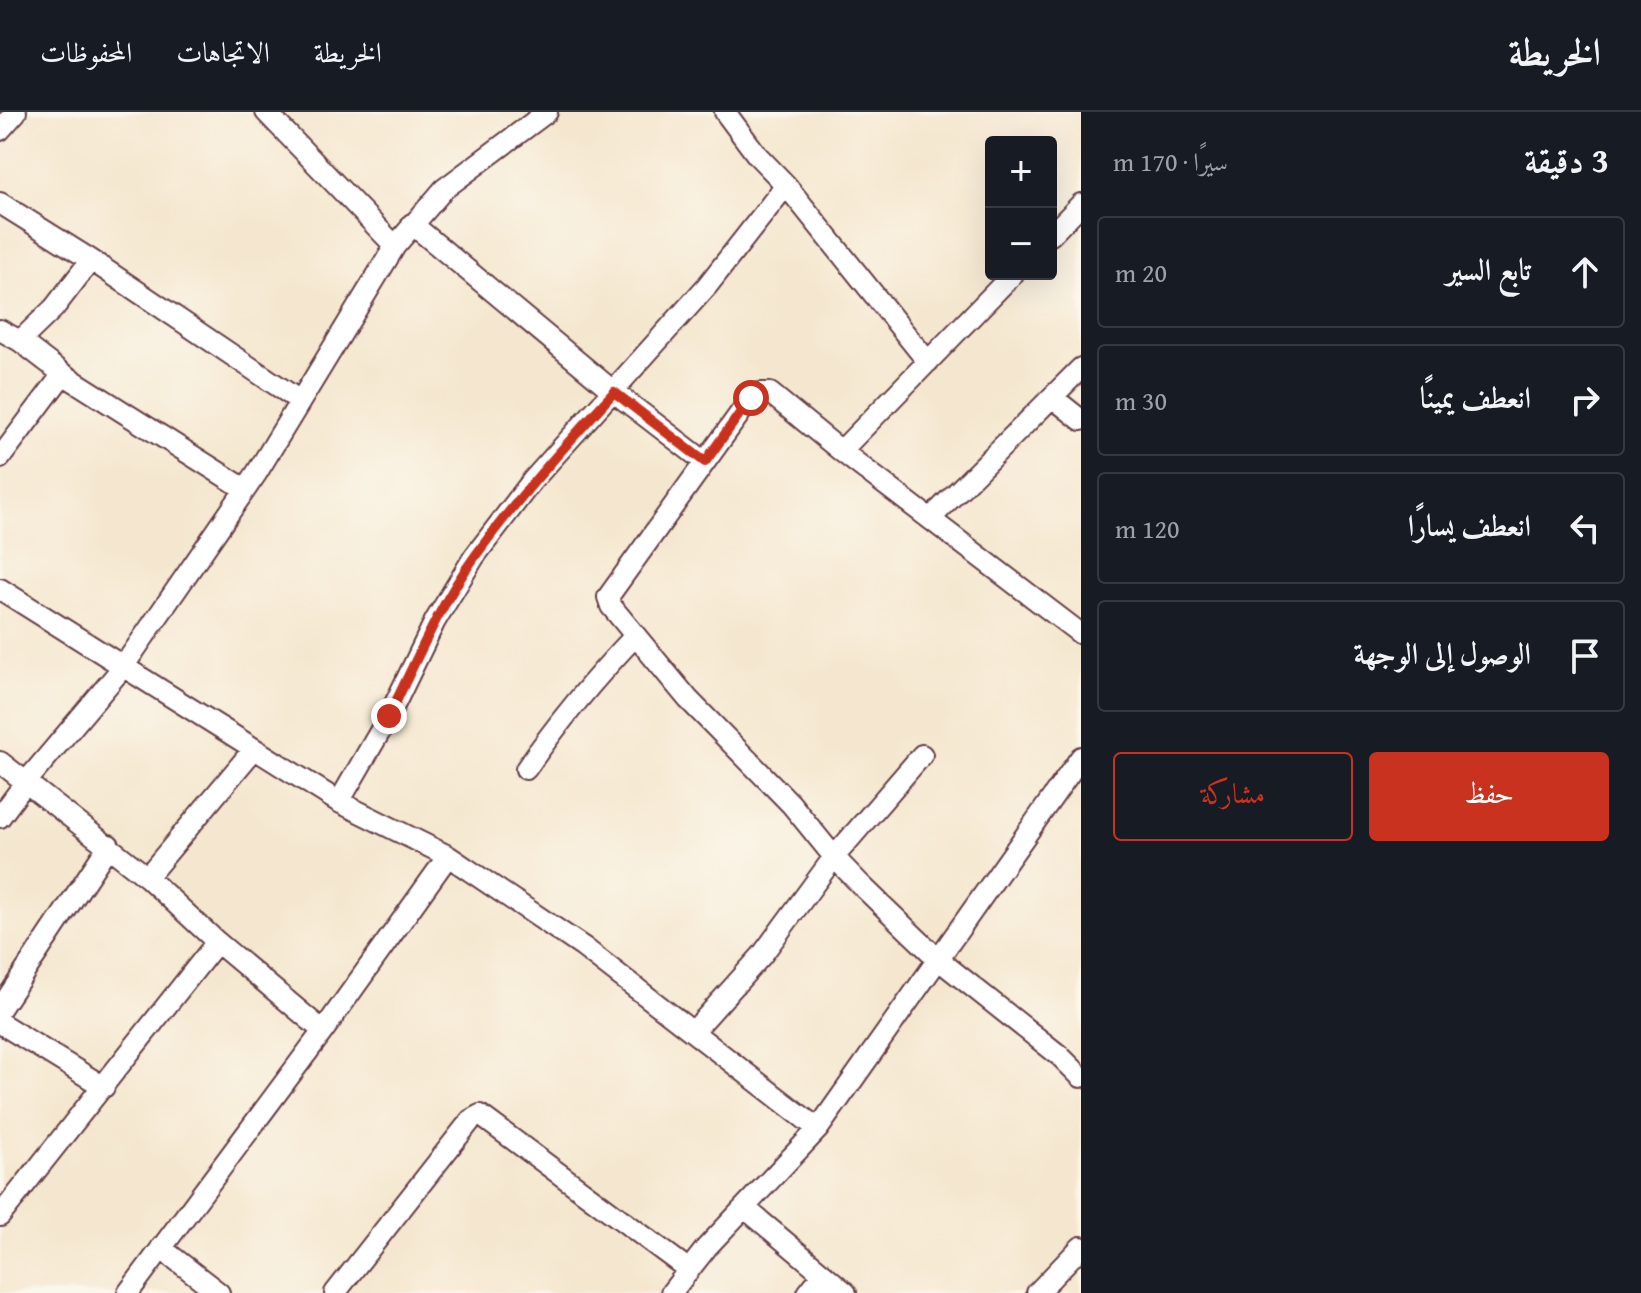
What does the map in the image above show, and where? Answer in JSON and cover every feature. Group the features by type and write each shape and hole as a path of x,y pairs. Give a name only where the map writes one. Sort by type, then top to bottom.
{"street":[{"path":"0,130 16,112"},
{"path":"266,112 395,246"},
{"path":"725,112 757,155 825,231 851,269 928,362"},
{"path":"0,817 123,667 245,489 395,246 444,189 536,115"},
{"path":"339,802 389,716 435,621 474,557 532,481 707,286 786,185"},
{"path":"0,203 91,260 300,401"},
{"path":"1057,229 1081,204"},
{"path":"412,224 614,392 705,462"},
{"path":"20,341 54,308 91,260"},
{"path":"841,451 1007,280"},
{"path":"0,330 20,341 63,374 245,489"},
{"path":"930,519 1081,368"},
{"path":"0,458 63,374"},
{"path":"1081,634 770,393 760,393 751,398 608,597 608,602 688,699 791,804 834,857 939,960 1060,1056 1081,1077"},
{"path":"1052,397 1081,420"},
{"path":"0,589 339,802 448,856 583,947 818,1129"},
{"path":"526,769 581,694 635,636"},
{"path":"147,877 254,749"},
{"path":"693,1032 762,955 834,857 922,755"},
{"path":"671,1293 707,1247 818,1129 1081,757"},
{"path":"0,762 109,845 323,1031"},
{"path":"0,1009 109,845"},
{"path":"128,1293 323,1031 448,856"},
{"path":"0,1216 217,942"},
{"path":"0,1023 104,1087"},
{"path":"335,1293 471,1120 480,1115 689,1270"},
{"path":"745,1208 846,1293"},
{"path":"1067,1293 1044,1286 1081,1247"},
{"path":"161,1248 219,1293"},
{"path":"808,1293 823,1274"}],"route":[{"path":"389,716 435,621 474,557 532,481 614,392 705,462 751,398"}]}
